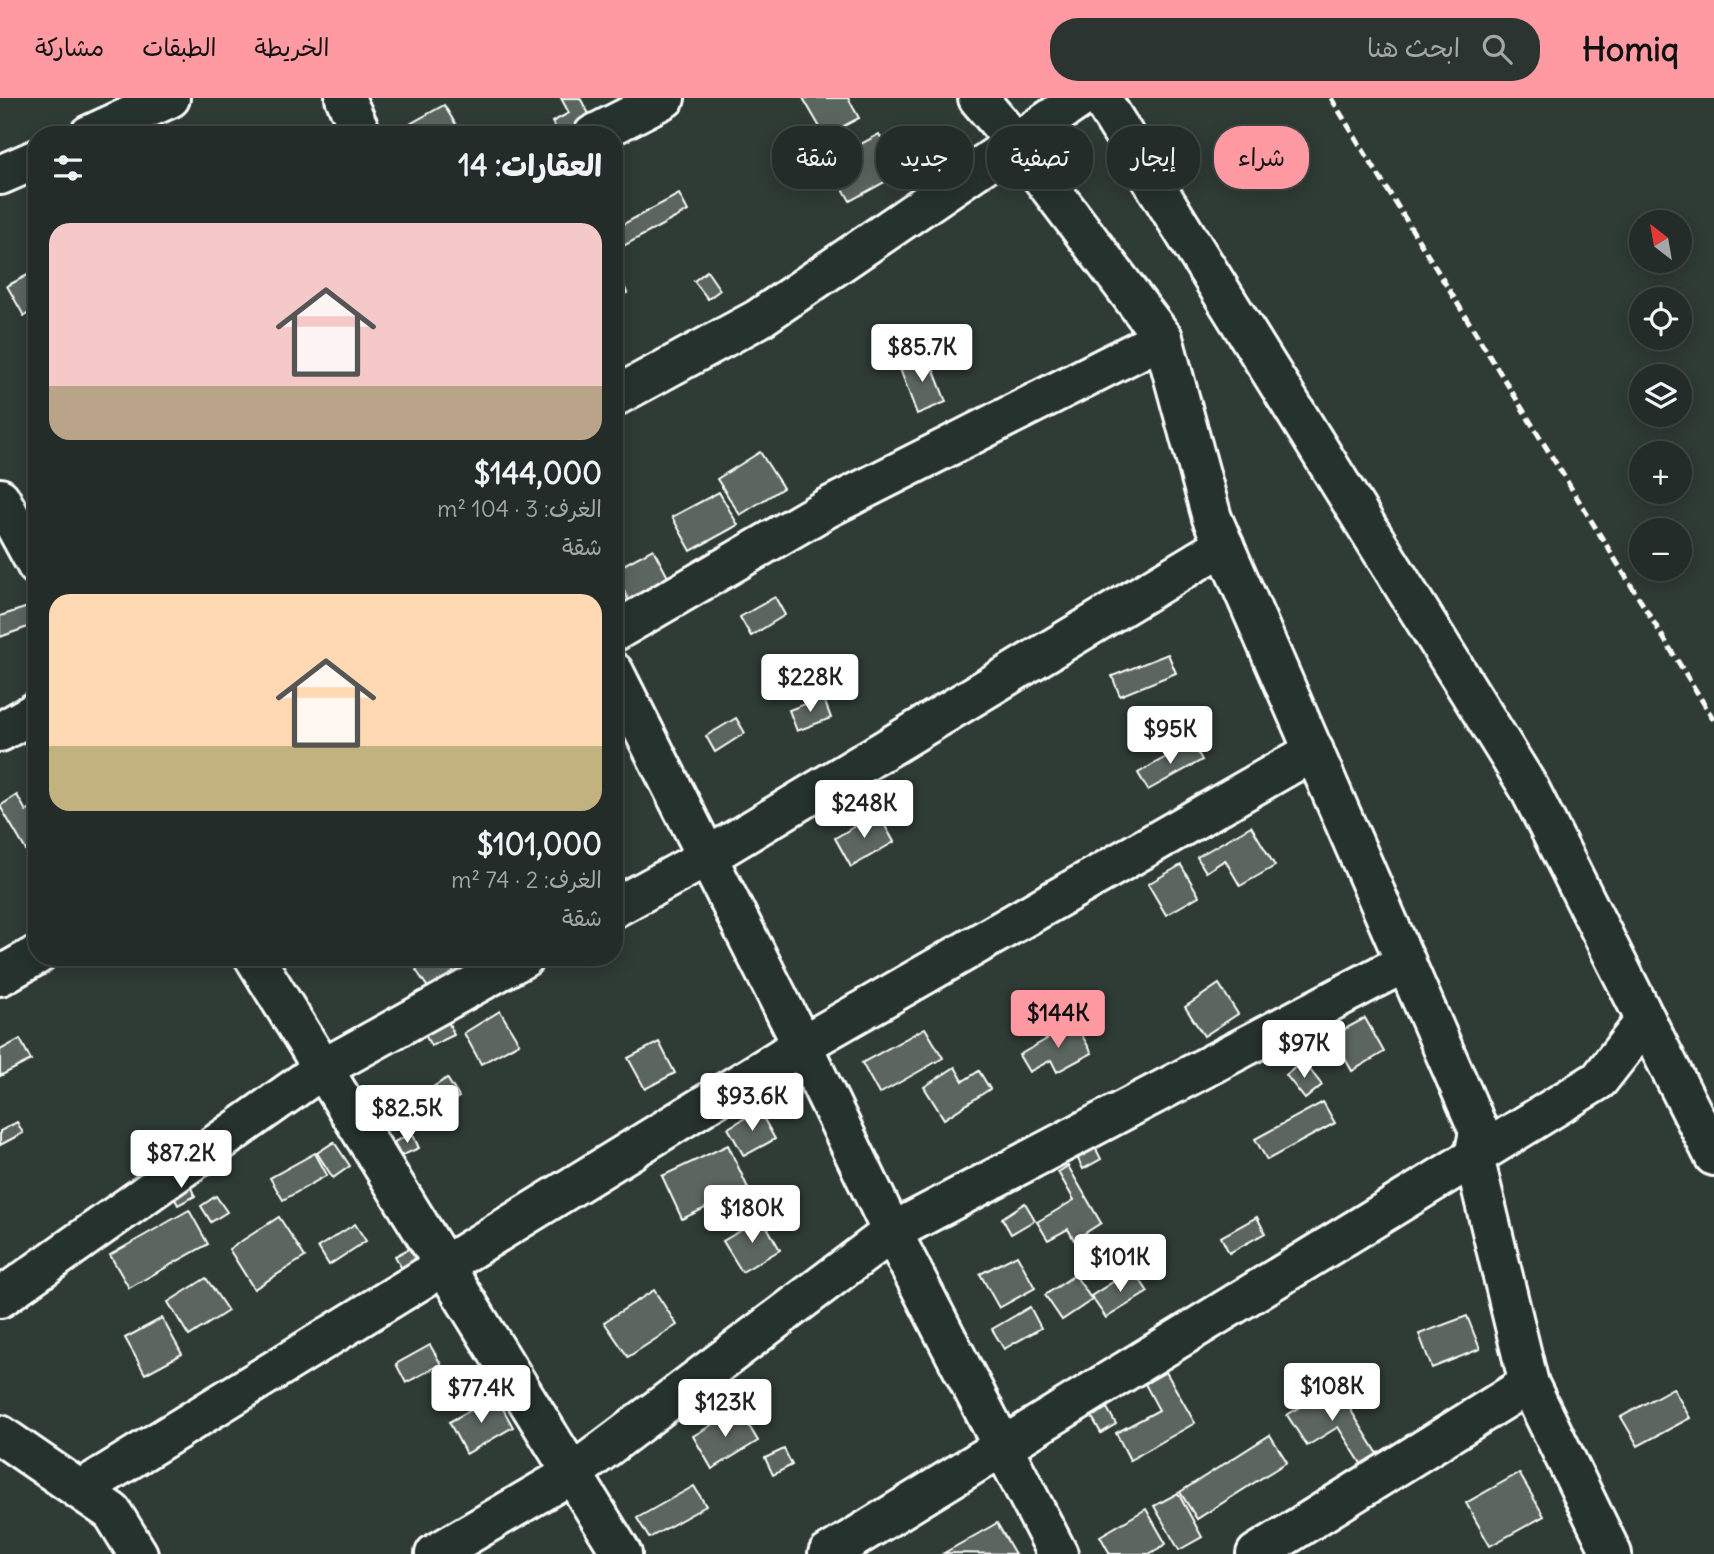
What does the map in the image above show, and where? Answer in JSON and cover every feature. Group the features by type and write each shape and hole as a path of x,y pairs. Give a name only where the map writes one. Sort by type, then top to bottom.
{"street":[{"path":"109,126 170,98"},
{"path":"345,98 358,126"},
{"path":"611,126 665,98"},
{"path":"978,98 1002,126"},
{"path":"1040,126 1081,98"},
{"path":"1101,98 1529,788 1714,1156"},
{"path":"623,392 758,319 987,162"},
{"path":"0,175 28,163"},
{"path":"1051,189 1163,338 1212,518 1479,1131 1474,1157 1528,1384 1612,1554"},
{"path":"623,627 827,508 1163,338"},
{"path":"0,498 28,549"},
{"path":"623,903 707,857 1224,545"},
{"path":"623,690 802,1045 892,1232 1058,1554"},
{"path":"0,733 28,716"},
{"path":"80,1490 802,1045 1314,751"},
{"path":"0,976 28,961"},
{"path":"435,1554 573,1473 892,1232 1406,962"},
{"path":"259,966 622,1554"},
{"path":"0,1298 322,1069 509,966"},
{"path":"828,1554 1599,1080 1646,1020"},
{"path":"1256,1554 1528,1384"},
{"path":"0,1435 113,1513 130,1551"}],"building":[{"path":"561,98 580,98 593,121 584,126 554,126 552,122 569,113"},
{"path":"803,98 848,98 859,118 844,126 819,126"},
{"path":"444,105 457,126 411,126 410,124"},
{"path":"876,136 876,187 850,201 843,189 862,189 862,143"},
{"path":"679,194 688,211 623,246 623,224"},
{"path":"707,271 720,290 708,299 694,281"},
{"path":"28,275 28,314 24,316 7,286"},
{"path":"928,355 946,402 917,414 899,366"},
{"path":"760,452 783,488 740,515 717,479"},
{"path":"719,492 738,525 691,551 672,517"},
{"path":"653,549 676,592 635,614 623,589 623,565"},
{"path":"775,597 785,615 751,636 740,617"},
{"path":"28,607 28,627 0,637 0,616"},
{"path":"1168,654 1176,673 1120,696 1112,676"},
{"path":"823,697 831,718 797,731 789,710"},
{"path":"736,718 745,733 715,752 706,736"},
{"path":"1192,742 1202,760 1148,790 1138,773"},
{"path":"17,795 26,811 28,810 28,851 27,852 0,806"},
{"path":"878,813 894,842 851,867 835,838"},
{"path":"1251,826 1275,866 1240,886 1225,860 1206,872 1197,857"},
{"path":"1181,865 1199,896 1166,915 1148,884"},
{"path":"422,966 450,966 456,975 431,992 416,970"},
{"path":"1219,984 1238,1014 1204,1036 1185,1007"},
{"path":"500,1011 519,1043 481,1064 464,1033"},
{"path":"1365,1018 1384,1052 1352,1071 1332,1036"},
{"path":"448,1021 454,1035 431,1046 424,1033"},
{"path":"1075,1023 1092,1053 1057,1072 1051,1060 1029,1072 1019,1055"},
{"path":"925,1028 943,1058 879,1094 862,1063"},
{"path":"20,1039 31,1060 0,1076 0,1050"},
{"path":"659,1042 675,1073 645,1089 628,1058"},
{"path":"1303,1061 1322,1085 1305,1099 1286,1075"},
{"path":"955,1067 963,1081 979,1071 990,1089 944,1119 924,1087"},
{"path":"447,1078 459,1097 407,1131 395,1112"},
{"path":"1323,1102 1335,1123 1267,1160 1255,1139"},
{"path":"759,1110 775,1139 744,1156 728,1128"},
{"path":"17,1122 23,1133 0,1145 0,1131"},
{"path":"412,1133 419,1148 401,1156 394,1142"},
{"path":"1090,1137 1101,1159 1083,1169 1072,1147"},
{"path":"334,1142 350,1166 333,1178 317,1153"},
{"path":"728,1145 748,1188 682,1219 662,1176"},
{"path":"315,1153 327,1175 283,1200 270,1178"},
{"path":"1068,1166 1101,1223 1074,1240 1068,1229 1048,1240 1037,1222 1074,1200 1058,1172"},
{"path":"185,1176 195,1196 178,1205 167,1184"},
{"path":"216,1196 227,1212 211,1222 201,1206"},
{"path":"1025,1203 1035,1220 1011,1234 1002,1218"},
{"path":"189,1210 208,1244 129,1288 110,1255"},
{"path":"279,1217 305,1257 254,1289 229,1249"},
{"path":"1257,1217 1265,1233 1229,1253 1221,1237"},
{"path":"762,1218 780,1250 742,1272 723,1241"},
{"path":"355,1224 366,1241 329,1265 318,1247"},
{"path":"412,1247 421,1264 404,1273 395,1256"},
{"path":"1017,1255 1035,1288 999,1308 980,1274"},
{"path":"1133,1269 1148,1292 1106,1318 1091,1296"},
{"path":"1075,1275 1092,1300 1062,1320 1045,1295"},
{"path":"206,1278 228,1311 189,1336 168,1302"},
{"path":"654,1290 677,1325 628,1357 604,1322"},
{"path":"1030,1307 1041,1328 1004,1349 992,1329"},
{"path":"1467,1316 1480,1349 1432,1368 1419,1334"},
{"path":"162,1318 182,1354 145,1374 125,1338"},
{"path":"430,1345 441,1364 406,1383 396,1364"},
{"path":"1166,1372 1195,1423 1130,1460 1116,1433 1159,1410 1145,1384"},
{"path":"1335,1385 1378,1454 1362,1465 1338,1427 1307,1446 1287,1415"},
{"path":"1673,1388 1690,1418 1638,1446 1621,1417"},
{"path":"496,1396 513,1427 466,1454 449,1422"},
{"path":"1107,1408 1116,1424 1101,1433 1092,1417"},
{"path":"739,1409 758,1441 712,1469 693,1436"},
{"path":"1270,1435 1287,1462 1197,1519 1180,1492"},
{"path":"784,1449 792,1465 773,1475 765,1458"},
{"path":"1519,1473 1544,1516 1490,1546 1466,1503"},
{"path":"694,1486 706,1506 649,1538 637,1518"},
{"path":"1178,1493 1202,1537 1179,1550 1154,1506"},
{"path":"1146,1509 1166,1544 1149,1554 1110,1554 1100,1536"},
{"path":"997,1523 1015,1554 944,1553"}],"railway":[{"path":"1331,98 1714,720"}]}
